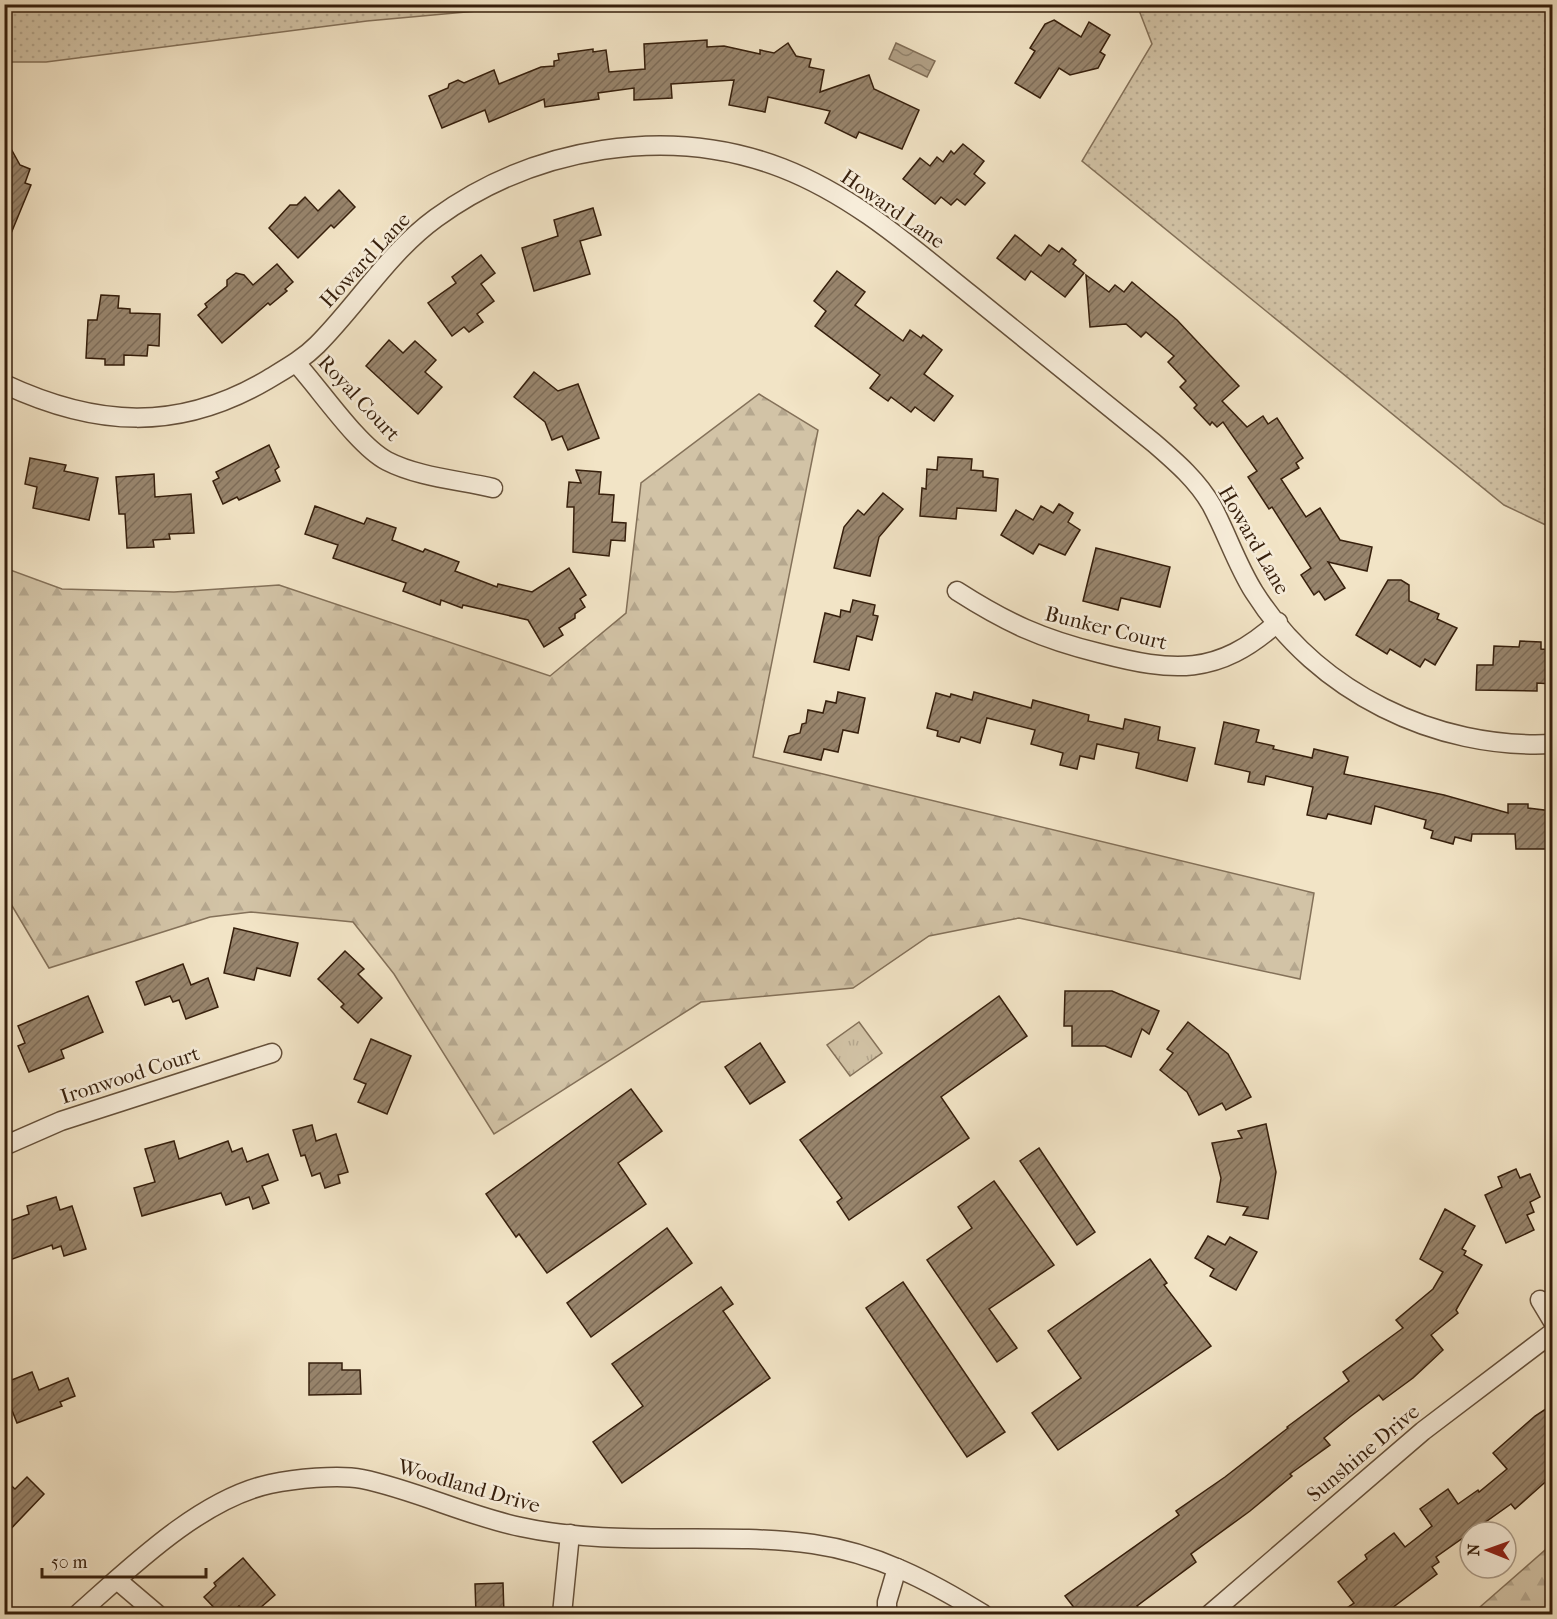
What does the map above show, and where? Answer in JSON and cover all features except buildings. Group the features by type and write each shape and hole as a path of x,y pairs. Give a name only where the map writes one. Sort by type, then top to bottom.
{"street":[{"name":"Howard Lane","path":"4,384 36,399 107,417 156,418 235,399 296,363 318,345 390,260 435,219 487,186 543,163 602,149 661,146 722,151 780,168 835,192 861,209 1154,443 1186,471 1212,505 1254,592 1278,622 1327,673 1372,703 1423,726 1476,741 1529,745 1552,744"},
{"name":"Royal Court","path":"296,363 360,437 385,460 402,467 493,488"},
{"name":"Bunker Court","path":"957,591 1001,620 1048,640 1138,663 1170,668 1200,664 1230,655 1258,640 1278,622"},
{"name":"Ironwood Court","path":"4,1146 61,1120 272,1053"},
{"path":"1540,1300 1552,1320"},
{"name":"Sunshine Drive","path":"1210,1614 1423,1431 1552,1333"},
{"name":"Woodland Drive","path":"78,1614 180,1529 222,1502 268,1484 313,1479 359,1478 520,1527 570,1534 752,1539 814,1544 877,1559 935,1584 983,1614"},
{"path":"562,1614 570,1534"},
{"path":"887,1614 887,1602 897,1568"},
{"path":"117,1580 157,1614"}],"green space":[{"path":"4,5 544,5 367,21 46,62 5,62"},
{"path":"1137,5 1552,5 1552,528 1504,505 1082,161 1152,44"},
{"path":"759,394 818,430 753,757 1314,893 1300,979 1019,918 929,936 853,988 701,1002 494,1134 394,974 353,922 251,912 210,917 49,968 5,894 5,568 62,589 174,592 279,585 550,676 626,613 641,483"},
{"path":"859,1022 882,1053 850,1076 827,1045"},
{"path":"1552,1544 1552,1614 1472,1614 1511,1580 1518,1580 1518,1574"}],"water":[{"path":"896,43 935,61 927,77 889,59"}]}
